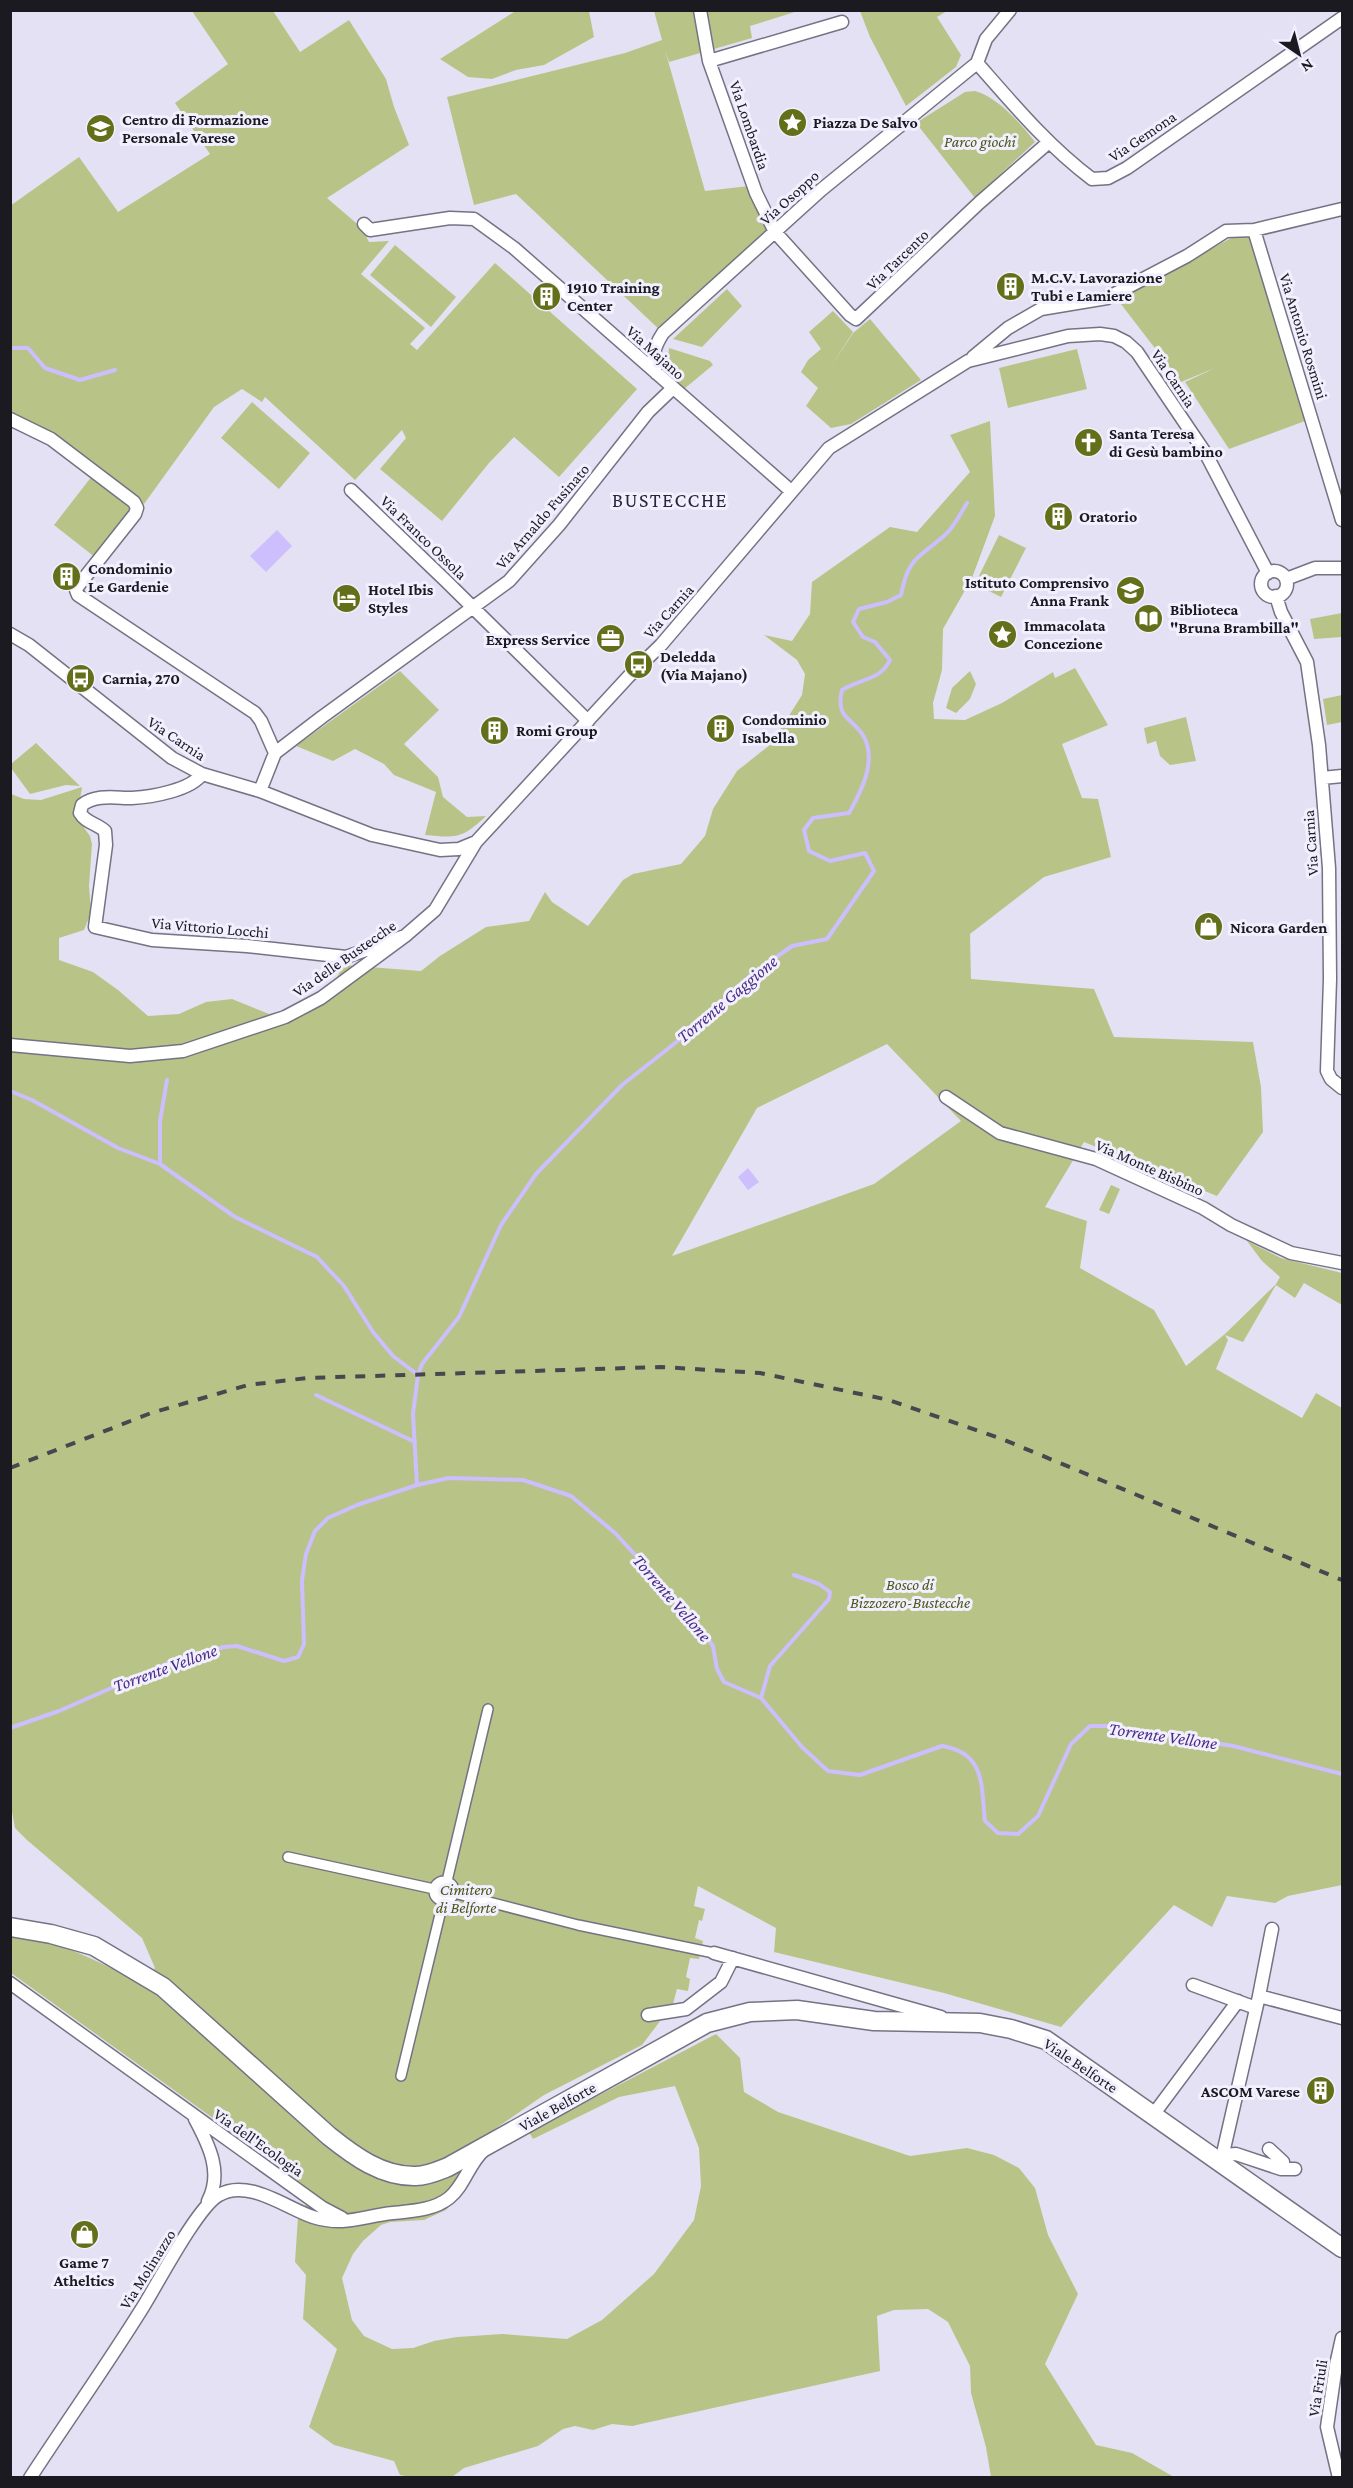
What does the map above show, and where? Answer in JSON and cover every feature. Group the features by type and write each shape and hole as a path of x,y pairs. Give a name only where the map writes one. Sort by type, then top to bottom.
{"main road":[{"name":"Viale Belforte","path":"10,1927 51,1934 94,1946 163,1987 329,2136 354,2156 389,2172 417,2176 448,2167 707,2023 750,2012 797,2010 874,2021 960,2022 1011,2029 1046,2040 1153,2115 1222,2158 1342,2248"}],"street":[{"name":"Via Lombardia","path":"700,10 710,61 756,193 775,232"},
{"path":"977,63 986,39 1010,10"},
{"name":"Via Gemona","path":"977,63 1049,142 1092,179 1108,178 1127,168 1342,18"},
{"path":"710,61 842,22"},
{"name":"Via Osoppo","path":"656,375 652,361 655,347 663,333 821,190 977,63"},
{"name":"Via Tarcento","path":"775,232 856,319 979,203 1049,142"},
{"path":"968,362 1008,328 1041,309 1107,298 1187,256 1226,231 1254,230 1342,209"},
{"name":"Via Majano","path":"364,224 370,230 450,218 474,219 514,248 790,491"},
{"name":"Via Antonio Rosmini","path":"1254,230 1342,520"},
{"name":"Via Carnia","path":"10,634 29,645 172,758 202,774 260,791 319,816 383,838 440,850 459,849 476,842 639,665 661,645 829,448 968,362 1068,336 1100,334 1114,336 1126,342 1137,352 1206,454 1268,573"},
{"name":"Via Arnaldo Fusinato","path":"275,753 473,609 517,573 573,508 648,412 672,389"},
{"path":"10,419 51,439 134,502 135,514 78,586 76,590 78,595 255,713 275,753 260,791"},
{"name":"Via Franco Ossola","path":"351,490 588,721"},
{"path":"1286,579 1315,568 1342,568"},
{"path":"1276,572 1286,579 1285,590 1276,596 1268,596 1261,586 1263,578 1268,573 1276,572"},
{"name":"Via Carnia","path":"1276,596 1281,612 1307,662 1322,778 1329,876 1327,1071 1330,1078 1342,1088"},
{"name":"Via Vittorio Locchi","path":"202,774 196,784 166,792 134,798 96,798 82,805 80,813 84,820 105,831 106,845 95,927 152,940 247,946 346,957 405,936"},
{"path":"1322,778 1342,776"},
{"name":"Via delle Bustecche","path":"10,1045 130,1056 183,1051 285,1017 321,998 405,936 435,910 476,842"},
{"name":"Via Monte Bisbino","path":"946,1097 1000,1133 1096,1159 1203,1208 1231,1225 1291,1253 1342,1263"},
{"path":"447,1881 488,1709"},
{"path":"288,1857 434,1889"},
{"path":"447,1881 452,1885 454,1893 449,1900 443,1902 435,1897 434,1889 439,1882 447,1881"},
{"path":"454,1893 578,1925 714,1953 960,2022"},
{"path":"400,2076 443,1902"},
{"path":"1272,1929 1222,2158 1236,2154 1281,2169 1295,2169"},
{"path":"648,2015 686,2010 721,1982 733,1958"},
{"name":"Via dell'Ecologia","path":"10,1983 112,2054 323,2208 350,2222"},
{"path":"1193,1985 1238,2001 1257,2002 1342,2018"},
{"path":"1153,2115 1238,2001"},
{"path":"193,2115 203,2133 216,2168 215,2185 204,2208"},
{"path":"350,2222 388,2213 420,2210 438,2204 450,2197 466,2177 477,2157 493,2142"},
{"path":"1269,2149 1282,2162 1281,2169"},
{"name":"Via Molinazzo","path":"30,2478 142,2309 204,2208 219,2194 237,2189 264,2195 316,2218 350,2222"},
{"name":"Via Friuli","path":"1339,2478 1327,2427 1342,2338"}],"green space":[{"path":"517,10 589,11 594,37 544,65 516,70 492,79 468,77 440,59"},
{"path":"192,11 273,11 300,52 349,20 386,79 409,145 327,198 362,228 369,242 389,241 361,274 425,328 410,344 417,350 495,263 637,389 559,477 514,437 489,463 442,521 380,469 406,438 402,430 355,480 265,397 262,402 242,389 214,407 144,504 49,432 11,414 10,206 79,157 118,212 210,154 175,103 228,64"},
{"path":"654,11 798,11 750,26 752,38 669,62 665,50 705,191 749,186 775,232 663,333 516,194 474,205 447,97 625,53 662,40"},
{"path":"860,11 947,11 937,17 961,55 956,67 906,106 870,37"},
{"name":"Parco giochi","path":"975,91 1001,105 1035,142 975,198 916,123 965,92"},
{"path":"1250,228 1305,421 1229,449 1185,382 1215,368 1181,382 1117,299"},
{"path":"395,245 456,297 431,327 370,275"},
{"path":"727,289 742,306 702,347 673,339"},
{"path":"833,311 853,332 830,368 853,333 870,319 921,380 851,424 831,428 806,406 818,388 801,372 808,360 821,349 809,332"},
{"path":"669,348 710,361 713,365 684,389 671,371"},
{"path":"1077,349 1087,389 1008,408 999,368"},
{"path":"252,402 310,453 279,489 221,438"},
{"name":"Bosco di Bizzozero-Bustecche","path":"990,421 995,516 972,578 943,629 942,670 933,703 934,719 965,720 1002,703 1053,672 1055,678 1075,668 1108,725 1062,744 1082,798 1098,799 1111,857 1044,877 970,934 971,979 1094,989 1114,1037 1253,1042 1261,1087 1263,1132 1217,1196 1084,1142 1045,1207 1087,1221 1080,1268 1154,1310 1186,1366 1225,1334 1276,1284 1280,1277 1262,1261 1247,1241 1281,1258 1342,1273 1342,1305 1304,1283 1295,1298 1276,1285 1243,1342 1225,1335 1228,1340 1216,1369 1302,1418 1316,1393 1342,1408 1342,1885 1288,1896 1275,1903 1227,1896 1212,1927 1174,1905 1061,2027 944,1993 774,1952 776,1928 698,1886 694,1906 705,1909 702,1921 699,1920 695,1938 703,1941 699,1959 690,1958 686,1977 690,1979 688,1991 677,1989 673,2004 642,2045 544,2095 482,2138 453,2201 446,2210 424,2220 390,2222 381,2225 363,2241 353,2254 342,2278 352,2320 364,2336 392,2349 413,2348 457,2337 503,2334 567,2339 602,2320 654,2274 694,2220 701,2186 699,2148 675,2086 619,2097 533,2139 529,2132 716,2034 740,2058 744,2092 778,2112 910,2156 967,2148 994,2155 1019,2168 1035,2188 1048,2235 1078,2294 1045,2364 1096,2445 1132,2453 1174,2477 991,2477 986,2447 971,2393 970,2366 948,2322 928,2309 894,2310 877,2316 880,2371 632,2426 612,2424 593,2430 575,2426 563,2429 538,2446 464,2468 452,2477 400,2475 394,2461 334,2445 309,2427 337,2349 303,2319 306,2275 295,2262 298,2217 312,2195 260,2152 11,1973 11,1935 45,1942 78,1953 140,1984 155,1968 142,1938 15,1828 11,1806 11,794 24,799 41,800 82,787 76,817 90,836 92,844 89,886 91,913 84,930 59,938 59,960 93,972 148,1016 179,1014 206,1002 232,999 269,1014 296,1007 335,982 343,965 421,971 486,927 529,921 545,892 552,902 588,926 623,880 633,874 681,864 705,836 713,809 737,771 771,744 802,695 805,674 797,660 764,635 792,641 810,614 812,582 890,527 917,532 970,472 950,435","holes":["887,1044 961,1121 874,1184 672,1256 757,1108"]},
{"path":"92,476 122,497 130,508 131,514 96,558 54,525"},
{"path":"999,535 1026,548 1001,597 975,584"},
{"path":"1342,613 1342,637 1314,639 1310,619"},
{"path":"400,671 439,710 404,744 438,777 443,797 467,817 486,816 464,833 444,837 425,835 436,792 394,775 384,764 355,749 333,761 296,746"},
{"path":"970,671 976,684 970,699 956,713 946,708 952,688"},
{"path":"1342,695 1342,722 1327,725 1323,699"},
{"path":"1186,717 1196,761 1170,765 1160,756 1156,741 1147,744 1144,728"},
{"path":"36,743 80,786 66,785 30,794 11,768 11,764"},
{"path":"1111,1185 1120,1189 1109,1214 1099,1210"}],"shaded area":[{"path":"277,530 292,546 266,572 250,556"},
{"path":"748,1168 759,1182 748,1190 738,1177"}],"waterway":[{"path":"10,348 28,348 45,368 80,380 115,370"},
{"name":"Torrente Gaggione","path":"418,1375 422,1364 459,1317 501,1225 536,1174 622,1085 679,1040 751,975 792,946 827,939 874,871 865,853 830,861 809,851 804,830 813,818 849,813 866,776 868,746 860,730 843,713 840,700 842,690 881,672 890,660 875,642 863,637 853,622 859,609 887,602 901,595 911,565 948,532 967,503"},
{"path":"160,1164 160,1121 167,1080"},
{"path":"10,1091 32,1100 118,1148 160,1164 235,1217 317,1257 344,1286 373,1332 393,1356 418,1375 413,1414 417,1485"},
{"path":"316,1395 415,1442"},
{"name":"Torrente Vellone","path":"10,1728 59,1711 166,1664 224,1647 237,1646 284,1661 298,1657 304,1644 302,1580 306,1554 315,1531 328,1518 357,1505 417,1485 449,1478 523,1480 571,1496 615,1533 694,1619 713,1646 717,1669 724,1682 761,1698 802,1747 828,1771 860,1775 942,1746 956,1750 967,1756 974,1764 981,1784 985,1821 998,1833 1018,1834 1038,1816 1071,1744 1090,1726 1108,1726 1233,1746 1342,1774"},
{"path":"761,1698 770,1666 829,1599 830,1592 819,1584 794,1575"}],"railway":[{"path":"10,1468 151,1413 248,1385 307,1378 661,1367 760,1373 889,1400 1002,1439 1342,1580"}],"place":[{"name":"Piazza De Salvo","path":"792,122"},
{"name":"Centro di Formazione Personale Varese","path":"101,128"},
{"name":"M.C.V. Lavorazione Tubi e Lamiere","path":"1010,286"},
{"name":"1910 Training Center","path":"546,296"},
{"name":"Santa Teresa di Gesù bambino","path":"1088,442"},
{"name":"Oratorio","path":"1058,516"},
{"name":"Condominio Le Gardenie","path":"67,577"},
{"name":"Istituto Comprensivo Anna Frank","path":"1130,591"},
{"name":"Hotel Ibis Styles","path":"347,598"},
{"name":"Biblioteca \"Bruna Brambilla\"","path":"1149,618"},
{"name":"Immacolata Concezione","path":"1003,634"},
{"name":"Express Service","path":"611,639"},
{"name":"Deledda (Via Majano)","path":"639,665"},
{"name":"Carnia, 270","path":"81,678"},
{"name":"Condominio Isabella","path":"721,728"},
{"name":"Romi Group","path":"495,730"},
{"name":"Nicora Garden","path":"1209,927"},
{"name":"ASCOM Varese","path":"1321,2091"},
{"name":"Game 7 Atheltics","path":"84,2234"}],"district":[{"name":"BUSTECCHE","path":"670,500"}],"park label":[{"name":"Cimitero di Belforte","path":"466,1898"}]}
